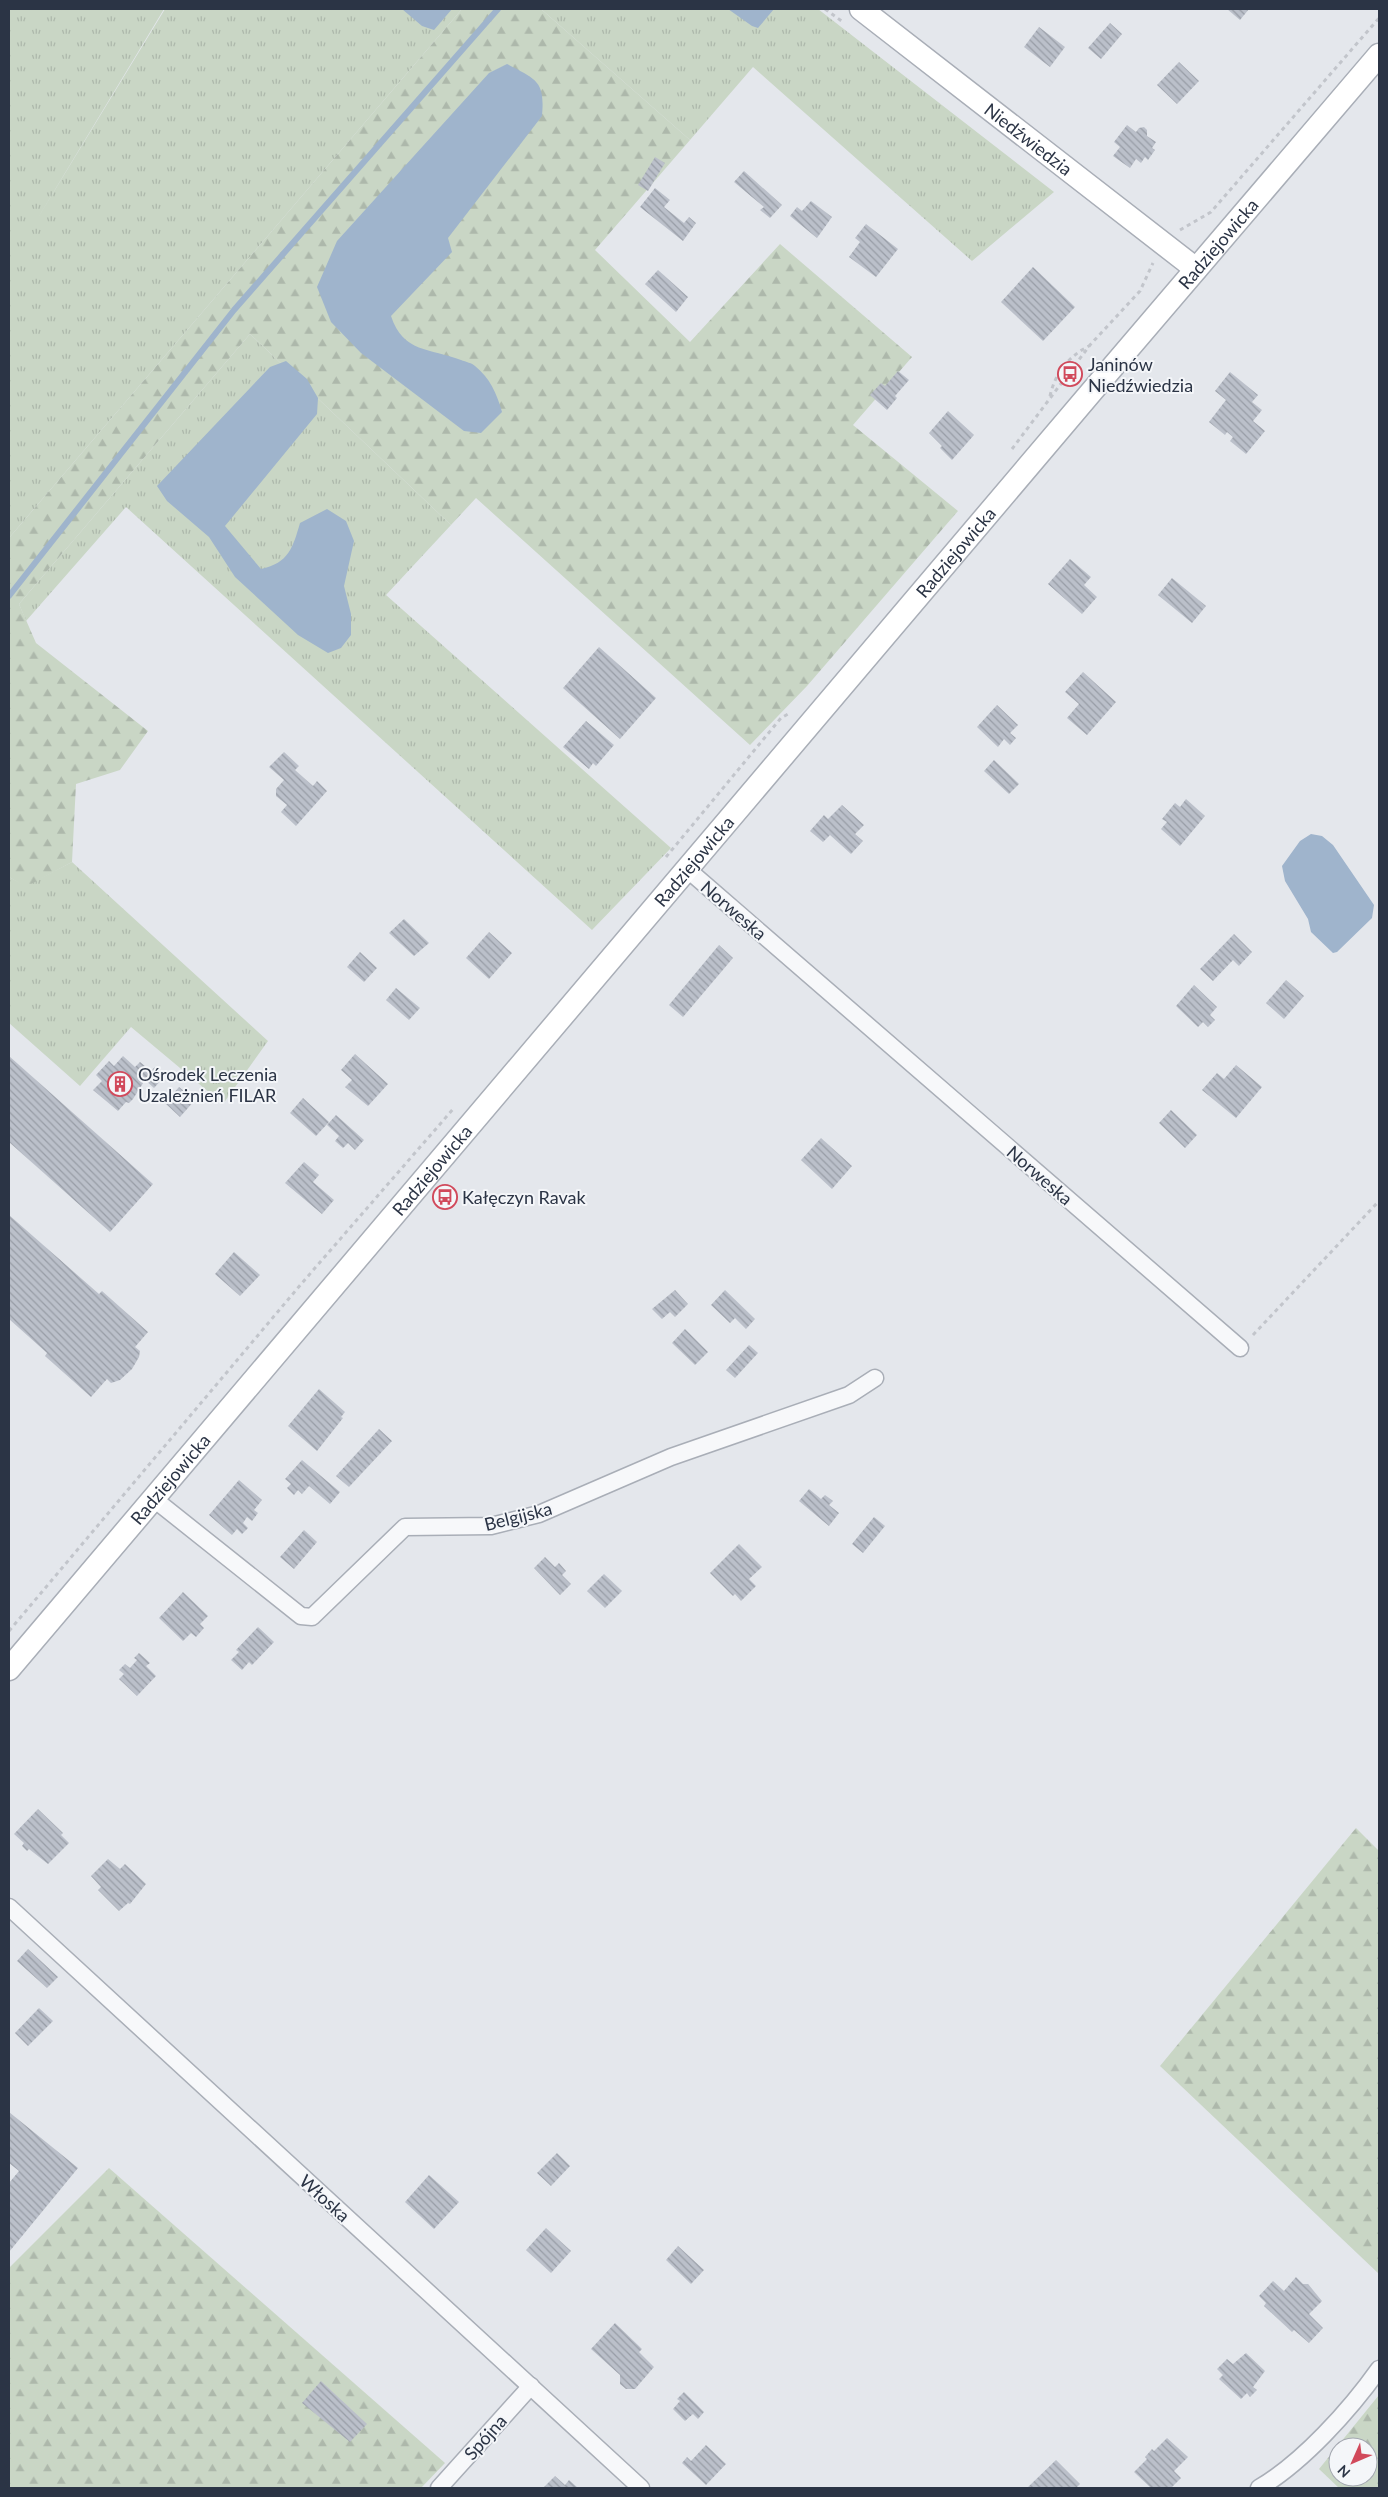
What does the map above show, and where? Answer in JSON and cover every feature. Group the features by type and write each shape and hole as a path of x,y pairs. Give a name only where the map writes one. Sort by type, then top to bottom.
{"main road":[{"name":"Niedźwiedzia","path":"861,9 1196,269"},
{"name":"Radziejowicka","path":"9,1669 1379,55"}],"street":[{"name":"Norweska","path":"687,869 1240,1348"},
{"name":"Belgijska","path":"154,1499 301,1616 312,1617 405,1527 491,1526 539,1514 671,1457 850,1395 875,1378"},
{"name":"Włoska","path":"9,1906 641,2488"},
{"path":"1259,2488 1276,2478 1354,2404 1379,2370"},
{"name":"Spójna","path":"438,2488 531,2386"}],"path":[{"path":"1174,233 1211,212 1379,18"},
{"path":"1090,345 1075,352 1066,362 1052,388 1050,396 1090,345 1140,290 1154,258"},
{"path":"661,863 781,718"},
{"path":"9,1631 302,1283 458,1102"},
{"path":"1240,1348 1379,1201"}],"green space":[{"path":"9,9 164,9 36,221 165,9 462,9 9,538"},
{"path":"462,9 541,9 690,140 595,250 690,342 780,244 912,357 853,425 958,511 807,686 750,745 476,498 451,525 250,334 19,604 36,643 148,731 120,770 76,784 72,862 26,887 9,877 9,538"},
{"path":"541,9 818,9 1054,192 972,261 753,67 690,140"},
{"path":"250,334 451,525 386,595 671,848 592,930 126,507 26,621 19,604"},
{"path":"72,862 268,1041 223,1104 131,1027 80,1086 9,1023 9,877 26,886"},
{"path":"1356,1828 1379,1851 1379,2274 1160,2066"},
{"path":"109,2168 445,2463 421,2488 9,2488 9,2268"},
{"path":"1379,2395 1379,2488 1339,2488 1378,2487 1378,2437 1345,2437"},
{"path":"1328,2458 1328,2478 1319,2469"}],"water":[{"path":"402,9 452,9 434,30 422,26"},
{"path":"728,9 774,9 758,28 752,26"},
{"path":"507,64 526,74 537,83 542,95 542,116 448,238 452,252 391,316 396,328 410,343 428,351 471,363 489,381 502,412 481,433 464,431 361,353 331,322 317,287 337,241 489,73"},
{"path":"286,361 307,379 318,398 317,414 225,526 261,569 278,563 284,558 292,547 300,523 327,509 346,521 354,541 344,586 351,614 351,635 341,648 328,653 298,635 235,577 209,537 167,501 157,486 270,367"},
{"path":"1311,834 1322,836 1333,845 1374,905 1372,918 1337,952 1333,953 1311,932 1308,919 1285,881 1282,866 1300,841"}],"building":[{"path":"1227,9 1249,9 1240,20"},
{"path":"1110,23 1122,34 1101,59 1088,48"},
{"path":"1039,27 1065,47 1050,67 1024,47"},
{"path":"1179,62 1199,81 1177,104 1157,85"},
{"path":"1127,125 1136,132 1139,128 1144,127 1147,130 1147,136 1156,142 1152,148 1155,150 1148,160 1145,157 1141,163 1136,159 1130,168 1113,156 1120,147 1114,142"},
{"path":"655,157 665,163 648,191 638,185"},
{"path":"744,171 782,205 770,218 760,210 764,207 734,182"},
{"path":"655,188 670,200 664,207 684,223 689,217 696,223 683,241 640,207"},
{"path":"811,201 832,217 817,238 790,216 797,207 802,211"},
{"path":"866,224 898,249 876,277 849,257 860,242 855,238"},
{"path":"1033,267 1075,307 1043,341 1001,302"},
{"path":"658,270 688,297 676,312 645,284"},
{"path":"898,371 909,380 895,396 897,398 887,410 870,395 881,383 885,386"},
{"path":"1230,372 1258,395 1252,402 1262,410 1253,421 1265,431 1246,454 1230,441 1233,437 1227,432 1225,435 1209,422 1226,400 1215,391"},
{"path":"948,411 974,435 952,460 929,433"},
{"path":"1070,559 1091,577 1084,585 1097,597 1082,614 1048,584"},
{"path":"1172,578 1206,606 1192,623 1158,595"},
{"path":"599,647 656,698 620,739 563,688"},
{"path":"1083,672 1116,702 1087,735 1067,718 1079,704 1065,692"},
{"path":"997,705 1018,725 1010,733 1016,738 1010,745 1004,739 998,747 977,727"},
{"path":"586,721 614,745 596,766 593,763 589,769 563,747"},
{"path":"284,752 299,766 295,770 313,786 317,781 327,791 296,826 281,812 287,805 276,796 276,789 284,780 269,767"},
{"path":"994,760 1019,784 1009,794 984,771"},
{"path":"1186,799 1205,816 1180,846 1161,829 1167,822 1162,819 1175,803 1180,807"},
{"path":"842,805 864,825 855,834 863,841 851,854 830,835 823,842 810,831 824,815 828,819"},
{"path":"404,919 429,943 414,956 389,933"},
{"path":"489,932 512,953 489,979 466,958"},
{"path":"1234,934 1252,952 1239,966 1233,960 1213,981 1200,969"},
{"path":"719,945 733,958 683,1017 669,1005"},
{"path":"360,952 377,968 364,982 347,967"},
{"path":"1286,980 1304,996 1284,1019 1266,1003"},
{"path":"1194,985 1217,1007 1210,1015 1215,1020 1208,1027 1203,1022 1198,1027 1176,1006"},
{"path":"396,988 420,1008 409,1020 386,1000"},
{"path":"355,1054 388,1084 368,1106 345,1087 352,1080 341,1070"},
{"path":"9,1056 153,1184 110,1232 9,1142"},
{"name":"Ośrodek Leczenia Uzależnień FILAR","path":"123,1056 135,1067 140,1062 151,1071 155,1067 165,1076 154,1088 145,1080 133,1099 129,1103 126,1102 118,1111 93,1090 102,1081 96,1075 109,1061 114,1066"},
{"path":"1236,1065 1262,1087 1236,1118 1202,1090 1217,1073 1224,1079"},
{"path":"179,1087 195,1100 180,1117 165,1103"},
{"path":"303,1098 329,1122 316,1136 290,1113"},
{"path":"1171,1110 1197,1135 1185,1148 1159,1123"},
{"path":"336,1115 364,1140 355,1150 348,1143 343,1148 335,1141 339,1136 327,1125"},
{"path":"821,1138 852,1166 832,1189 801,1160"},
{"path":"304,1162 319,1175 313,1182 334,1200 322,1214 285,1183"},
{"path":"9,1215 99,1294 102,1291 148,1332 135,1347 140,1351 139,1357 132,1369 120,1380 111,1383 107,1379 91,1397 45,1356 47,1353 9,1319"},
{"path":"234,1252 260,1275 240,1296 215,1274"},
{"path":"675,1290 688,1304 675,1317 670,1312 662,1319 652,1309"},
{"path":"725,1290 755,1319 746,1329 735,1318 730,1323 711,1305"},
{"path":"685,1329 708,1352 695,1365 672,1343"},
{"path":"749,1345 758,1353 735,1378 726,1370"},
{"path":"319,1389 345,1412 341,1417 343,1418 317,1451 288,1426"},
{"path":"379,1429 392,1441 349,1487 336,1476"},
{"path":"302,1460 340,1492 330,1504 309,1486 302,1494 298,1490 294,1495 287,1488 291,1484 285,1479"},
{"path":"239,1480 262,1500 254,1510 258,1513 252,1521 247,1517 243,1523 248,1528 242,1534 237,1529 232,1535 209,1515"},
{"path":"809,1489 821,1499 825,1495 833,1501 829,1505 839,1513 829,1526 799,1501"},
{"path":"874,1517 885,1526 863,1553 852,1544"},
{"path":"304,1530 317,1542 294,1569 280,1557"},
{"path":"739,1544 762,1567 749,1579 756,1586 741,1601 735,1594 733,1596 710,1573"},
{"path":"545,1557 555,1567 559,1563 566,1571 562,1575 571,1584 560,1595 534,1568"},
{"path":"604,1574 622,1591 605,1608 587,1591"},
{"path":"183,1592 208,1616 200,1624 204,1628 196,1637 191,1633 183,1641 159,1618"},
{"path":"258,1627 274,1642 252,1665 249,1662 242,1670 231,1660 239,1652 236,1650"},
{"path":"139,1653 150,1663 146,1666 156,1676 137,1696 119,1679 124,1674 119,1670 125,1664 130,1668 137,1660 134,1658"},
{"path":"38,1809 63,1833 61,1835 69,1843 48,1864 29,1849 27,1851 22,1846 24,1843 14,1834"},
{"path":"108,1859 120,1869 125,1864 146,1884 130,1904 128,1903 119,1911 98,1890 101,1887 91,1876"},
{"path":"28,1949 58,1977 47,1988 17,1961"},
{"path":"39,2008 53,2021 28,2046 15,2033"},
{"path":"9,2112 78,2168 9,2252 9,2183 19,2171 9,2163"},
{"path":"557,2153 570,2166 551,2186 537,2173"},
{"path":"429,2175 459,2202 434,2229 405,2202"},
{"path":"546,2228 571,2251 551,2273 526,2250"},
{"path":"678,2246 704,2270 691,2284 666,2260"},
{"path":"1296,2277 1303,2284 1308,2284 1322,2301 1309,2314 1323,2328 1309,2343 1294,2330 1292,2332 1264,2306 1266,2303 1259,2296 1273,2281 1284,2291"},
{"path":"615,2323 642,2349 639,2352 654,2367 635,2389 626,2389 620,2384 620,2375 591,2349"},
{"path":"1246,2353 1265,2371 1253,2387 1257,2390 1250,2397 1247,2393 1241,2399 1219,2379 1223,2375 1217,2369 1227,2359 1233,2364"},
{"path":"321,2381 367,2424 350,2442 302,2403"},
{"path":"684,2392 704,2412 698,2419 693,2414 685,2421 673,2409 680,2401 677,2399"},
{"path":"1167,2438 1188,2457 1174,2471 1181,2478 1171,2488 1151,2488 1134,2472 1147,2459 1145,2457 1152,2449 1154,2451"},
{"path":"706,2445 726,2464 706,2485 682,2463 687,2457 691,2461"},
{"path":"1056,2460 1080,2484 1076,2488 1027,2488"},
{"path":"555,2476 565,2485 569,2480 578,2488 543,2488"}],"waterway":[{"path":"9,596 234,310 498,9"}],"place":[{"name":"Janinów Niedźwiedzia","path":"1070,374"},
{"name":"Ośrodek Leczenia Uzależnień FILAR","path":"120,1084"},
{"name":"Kałęczyn Ravak","path":"445,1197"}]}
